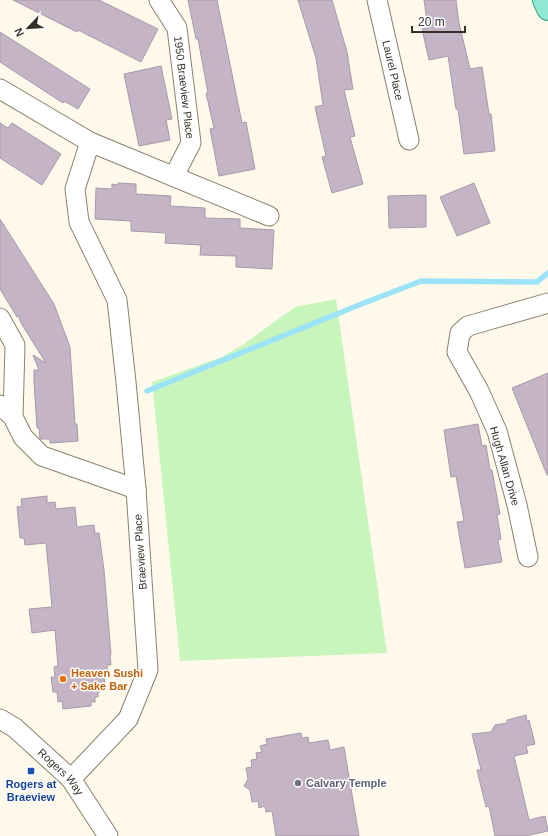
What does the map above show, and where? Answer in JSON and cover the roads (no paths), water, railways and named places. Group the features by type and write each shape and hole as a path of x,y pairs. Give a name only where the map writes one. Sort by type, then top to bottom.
{"main road":[{"path":"544,0 548,9"}],"street":[{"name":"1950 Braeview Place","path":"158,0 176,28 191,143 174,176"},
{"name":"Laurel Place","path":"377,0 409,140"},
{"path":"0,89 90,142 269,216"},
{"name":"Braeview Place","path":"71,779 128,719 148,670 136,489 117,300 79,222 75,189 90,142"},
{"name":"Hugh Allan Drive","path":"528,557 497,431 479,391 457,352 460,333 468,326 548,303"},
{"path":"0,318 15,345 6,411 23,437 42,456 136,489"},
{"name":"Rogers Way","path":"0,719 15,728 71,779 108,836"}],"waterway":[{"path":"147,391 421,281 537,282 548,273"}],"place":[{"name":"Heaven Sushi + Sake Bar","path":"63,679"},
{"name":"Rogers at Braeview","path":"31,771"},
{"name":"Calvary Temple","path":"298,783"}]}
